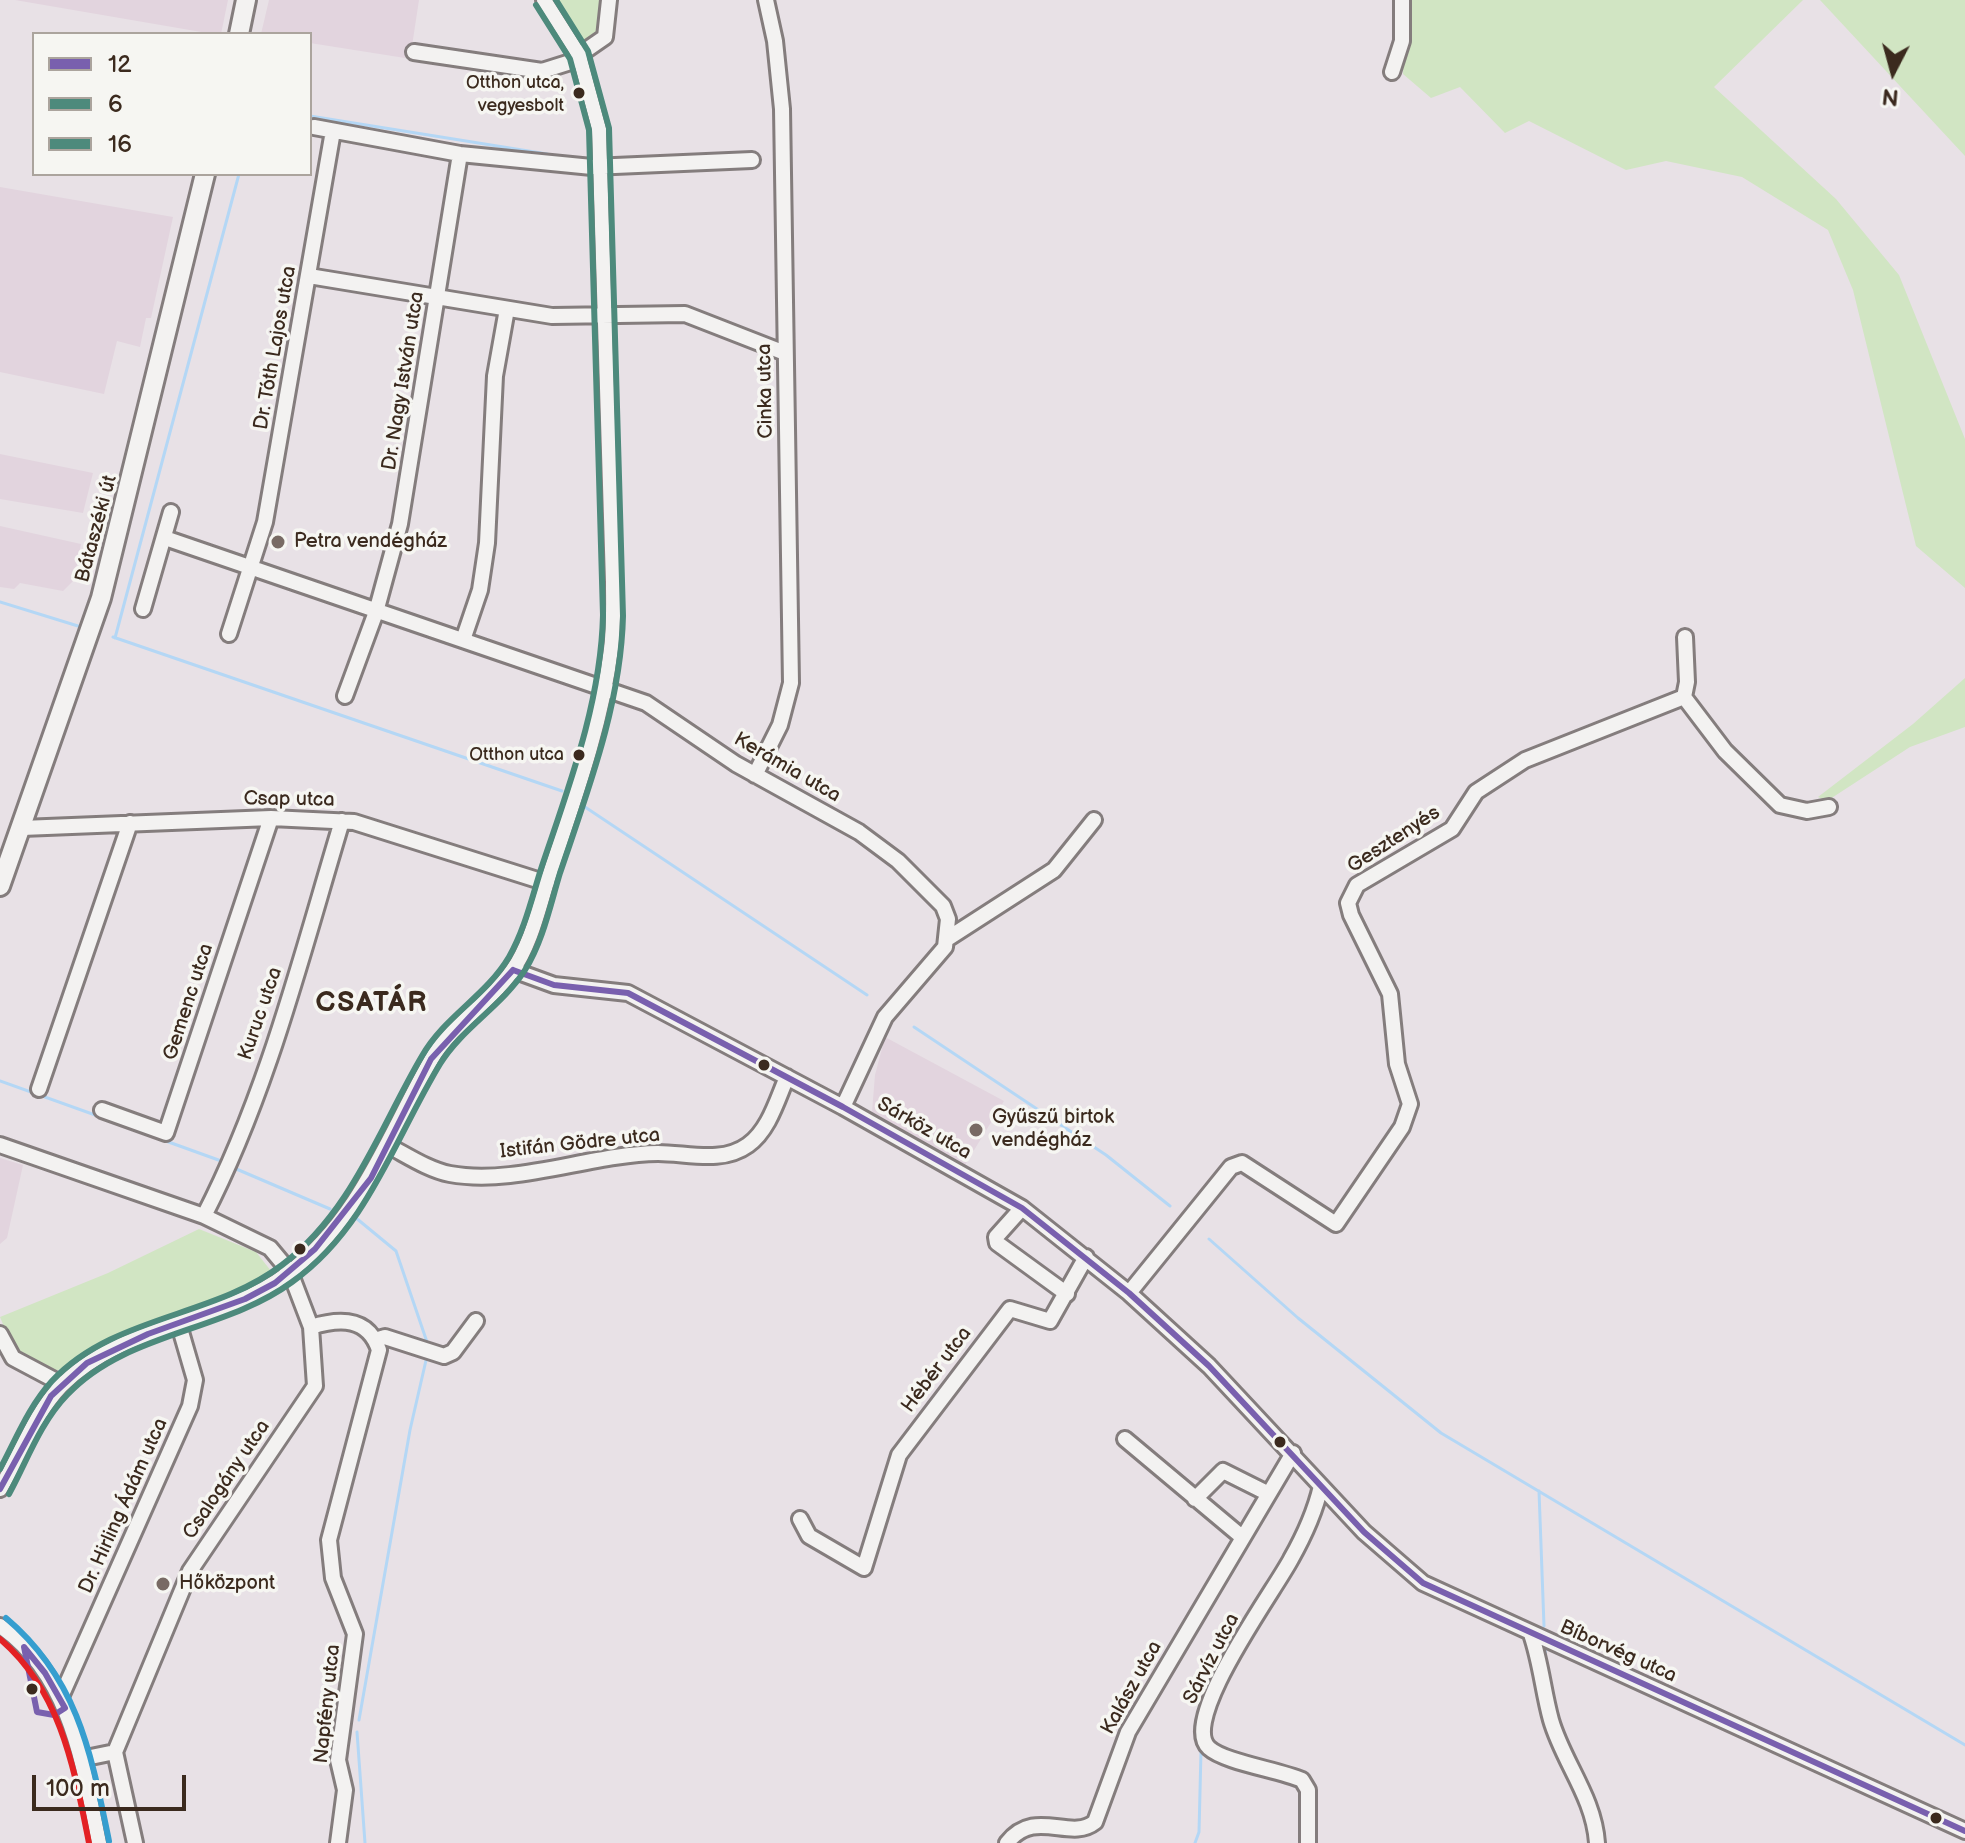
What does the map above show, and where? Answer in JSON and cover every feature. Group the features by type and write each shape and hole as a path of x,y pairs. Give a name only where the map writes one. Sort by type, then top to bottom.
{"main road":[{"path":"239,32 246,0"},
{"name":"Bátaszéki út","path":"0,886 94,621 129,494 205,176"}],"street":[{"path":"2,1480 62,1384 114,1350 239,1303 290,1272 337,1225 389,1146 432,1058 513,970 533,926 573,806 604,689 612,647 613,582 602,168 596,111 580,57 544,0"},
{"path":"414,52 542,71 580,57 605,37 609,0"},
{"name":"Cinka utca","path":"755,775 780,725 791,683 782,109 775,41 766,0"},
{"path":"1392,72 1402,41 1402,0"},
{"path":"314,127 460,154 602,168 752,160"},
{"name":"Dr. Tóth Lajos utca","path":"251,570 265,522 333,131"},
{"name":"Dr. Nagy István utca","path":"376,612 400,524 460,154"},
{"path":"309,276 552,316 685,314 785,353"},
{"path":"463,640 480,590 487,543 495,376 507,309"},
{"path":"143,609 171,512"},
{"name":"Kerámia utca","path":"165,538 646,703 755,775 859,832 898,861 943,906 948,919 947,939"},
{"path":"229,634 251,570"},
{"path":"345,696 376,612"},
{"path":"1685,637 1687,682 1684,697 1725,751 1780,805 1807,811 1829,807"},
{"name":"Gesztenyés","path":"1129,1293 1231,1167 1242,1163 1336,1224 1402,1127 1410,1104 1397,1064 1390,994 1351,915 1348,903 1357,885 1439,839 1452,829 1476,792 1525,760 1684,697"},
{"name":"Csap utca","path":"22,828 271,818 342,821 547,883"},
{"name":"Gemenc utca","path":"102,1110 166,1133 271,818"},
{"path":"843,1107 885,1017 930,966 947,939 1054,870 1094,820"},
{"name":"Kuruc utca","path":"204,1216 233,1157 323,892 342,821"},
{"path":"39,1089 130,823"},
{"name":"Sárköz utca","path":"513,970 554,985 628,993 843,1107 1022,1208 1129,1293 1209,1366 1293,1453"},
{"name":"Istifán Gödre utca","path":"389,1146 450,1174 472,1175 519,1173 626,1155 728,1154 746,1147 764,1128 787,1077"},
{"path":"0,1145 204,1216 270,1248 290,1272"},
{"path":"1022,1208 996,1237 997,1243 1067,1294"},
{"name":"Hébér utca","path":"800,1519 809,1536 864,1568 892,1468 915,1432 1010,1309 1050,1321 1086,1257"},
{"name":"Csalogány utca","path":"115,1752 190,1571 315,1386 311,1327 290,1272"},
{"path":"311,1327 347,1321 362,1325 375,1340 385,1337 444,1356 453,1352 476,1321"},
{"name":"Dr. Hirling Ádám utca","path":"60,1699 190,1406 195,1380 179,1325"},
{"path":"0,1334 13,1358 62,1384"},
{"name":"Napfény utca","path":"338,1843 345,1790 338,1760 355,1634 333,1578 329,1540 376,1369 379,1350 375,1340"},
{"path":"1125,1439 1242,1537"},
{"name":"Bíborvég utca","path":"1293,1453 1374,1541 1423,1583 1965,1831"},
{"name":"Kalász utca","path":"1007,1843 1015,1832 1027,1826 1086,1827 1095,1822 1128,1732 1293,1453"},
{"path":"1195,1499 1223,1471 1267,1493"},
{"name":"Sárvíz utca","path":"1308,1843 1308,1790 1302,1780 1215,1752 1207,1747 1201,1728 1211,1696 1296,1550 1315,1510 1321,1486"},
{"path":"0,1626 23,1643 60,1699 81,1759 99,1843"},
{"path":"1531,1634 1541,1664 1552,1723 1586,1795 1597,1843"},
{"path":"81,1759 115,1752 135,1843"}],"shaded area":[{"path":"15,0 228,0 221,32 201,32"},
{"path":"269,0 419,0 412,46 407,45 405,58 312,43 312,32 261,32"},
{"path":"0,187 173,217 151,318 146,318 140,347 117,341 104,394 0,372"},
{"path":"0,454 93,473 83,513 0,499"},
{"path":"0,526 81,544 74,580 63,591 20,583 14,589 0,587"},
{"path":"885,1037 1004,1101 965,1165 872,1112 875,1075"},
{"path":"0,1158 23,1165 7,1238 0,1244"}],"green space":[{"path":"550,0 604,0 597,36 588,42 578,41"},
{"path":"1406,0 1803,0 1714,87 1836,199 1899,275 1965,439 1965,588 1916,546 1853,290 1828,230 1742,177 1666,161 1626,170 1529,121 1505,133 1460,87 1431,98 1403,74"},
{"path":"1820,0 1965,0 1965,156"},
{"path":"1965,678 1965,727 1910,747 1827,801 1818,797 1913,724"},
{"path":"199,1229 256,1252 275,1276 242,1293 110,1339 66,1368 45,1373 15,1353 0,1317 108,1273"}],"waterway":[{"path":"312,116 547,154"},
{"path":"115,638 238,176"},
{"path":"0,602 78,626"},
{"path":"113,637 562,791"},
{"path":"582,805 867,995"},
{"path":"914,1027 1106,1155 1170,1206"},
{"path":"0,1081 137,1130"},
{"path":"163,1140 224,1162"},
{"path":"234,1168 330,1209"},
{"path":"356,1218 396,1251 428,1345"},
{"path":"1209,1239 1298,1318 1441,1433 1965,1745"},
{"path":"359,1720 410,1430 427,1356"},
{"path":"1539,1491 1544,1626"},
{"path":"1545,1647 1546,1669"},
{"path":"357,1732 365,1843"},
{"path":"1195,1843 1199,1832 1201,1751"}],"transit line":[{"name":"6","path":"9,1494 57,1406 91,1374 146,1345 265,1299 318,1261 360,1210 440,1064 459,1039 516,983 541,935 610,714 623,616 609,128 588,51 556,0"},
{"name":"16","path":"0,1469 36,1401 52,1381 77,1359 104,1342 134,1329 226,1296 255,1282 282,1265 306,1244 346,1195 431,1042 500,971 524,924 590,712 603,615 589,130 570,59 536,5"},
{"name":"12","path":"513,970 554,985 628,993 843,1107 1022,1208 1129,1293 1209,1366 1364,1532 1423,1583 1965,1831"},
{"name":"12","path":"0,1489 51,1396 87,1363 148,1334 245,1299 275,1283 315,1249 371,1178 431,1059 513,970"},
{"path":"6,1618 50,1666 78,1719 109,1841"},
{"path":"0,1639 38,1682 62,1732 89,1843"},
{"name":"12","path":"24,1647 45,1673 65,1708 54,1715 37,1712 24,1647"}],"place":[{"name":"Otthon utca, vegyesbolt","path":"579,93"},
{"name":"Petra vendégház","path":"278,542"},
{"name":"Otthon utca","path":"579,755"},
{"name":"Gyűszű birtok vendégház","path":"976,1130"},
{"name":"Hőközpont","path":"163,1584"}],"district":[{"name":"CSATÁR","path":"372,1004"}]}
